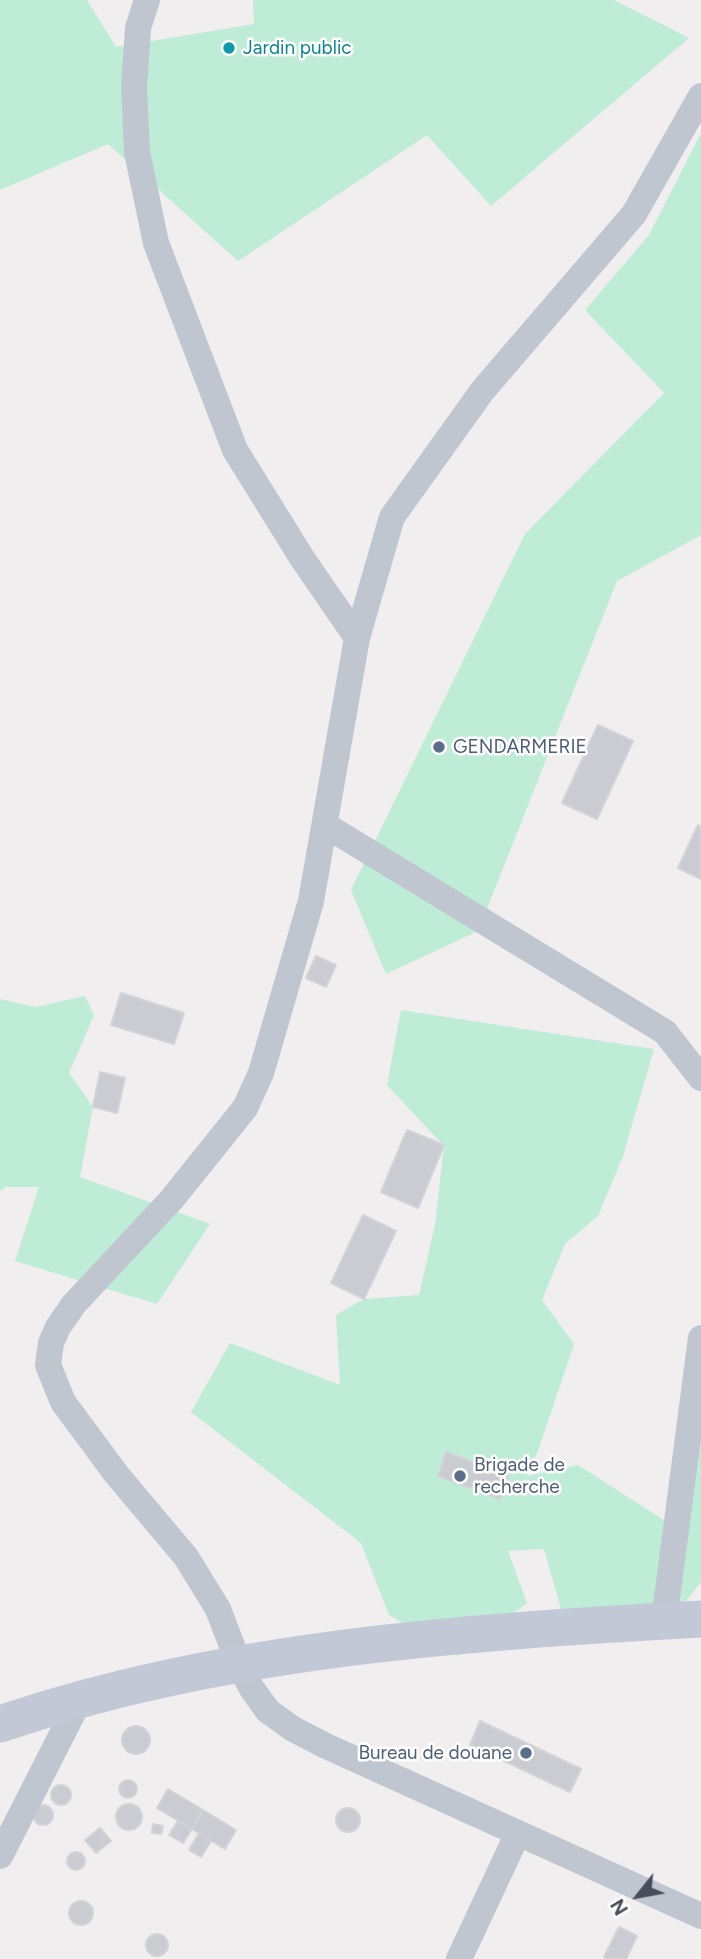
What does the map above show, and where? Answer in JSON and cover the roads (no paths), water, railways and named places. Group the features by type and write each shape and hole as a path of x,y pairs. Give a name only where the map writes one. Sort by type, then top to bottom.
{"main road":[{"path":"0,1724 81,1697 166,1677 239,1664 426,1638 701,1619"}],"street":[{"path":"147,0 138,28 134,87 137,152 156,243 235,450 302,558 357,638"},
{"path":"701,96 634,214 483,390 392,517 357,638 311,901 261,1073 245,1108 172,1199 74,1304 51,1343 48,1365 63,1402 117,1475 186,1557 218,1609 239,1664 268,1711 293,1729 701,1916"},
{"path":"325,825 665,1032 701,1078"},
{"path":"664,1621 701,1338"},
{"path":"0,1856 81,1697"},
{"path":"458,1959 518,1833"}],"place":[{"name":"Jardin public","path":"229,48"},
{"name":"GENDARMERIE","path":"439,747"},
{"name":"Brigade de recherche","path":"460,1476"},
{"name":"Bureau de douane","path":"526,1753"}]}
